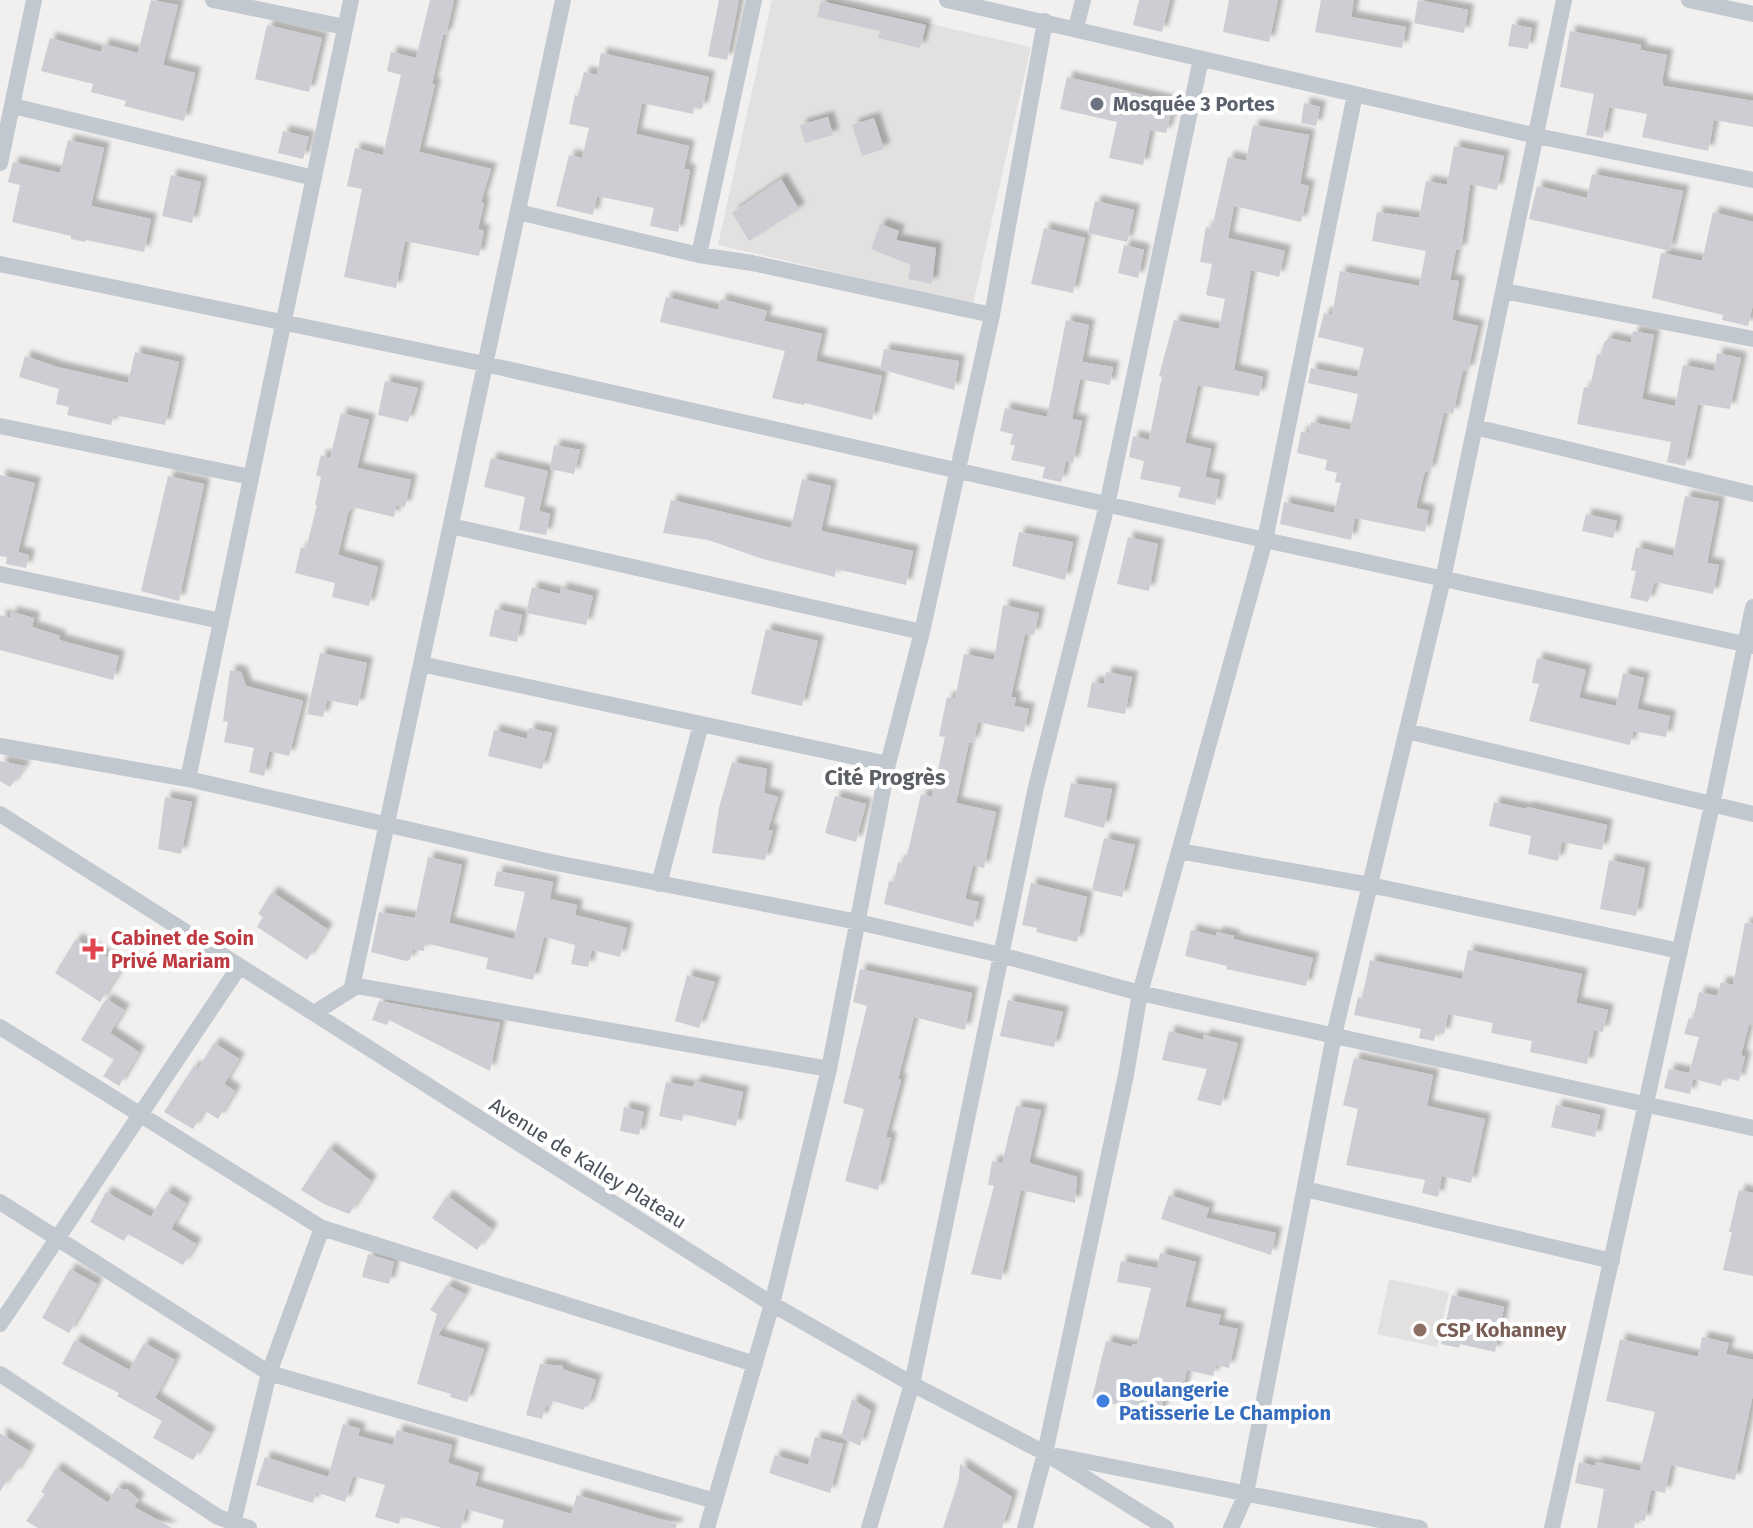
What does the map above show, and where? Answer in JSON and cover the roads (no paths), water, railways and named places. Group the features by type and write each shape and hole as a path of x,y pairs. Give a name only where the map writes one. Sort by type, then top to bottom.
{"street":[{"path":"0,163 34,0"},
{"path":"213,0 345,27"},
{"path":"188,779 351,0"},
{"path":"352,987 563,0"},
{"path":"699,255 754,0"},
{"path":"947,0 1537,136 1753,180"},
{"path":"1076,28 1083,0"},
{"path":"1231,1528 1246,1494 1334,1035 1443,579 1564,0"},
{"path":"1689,0 1753,14"},
{"path":"707,1528 772,1304 829,1069 888,764 922,632 992,315 1045,21"},
{"path":"869,1528 912,1384 1036,787 1107,505 1201,59"},
{"path":"1025,1528 1045,1453 1126,1075 1140,993 1265,540 1355,94"},
{"path":"13,106 314,178"},
{"path":"518,212 699,255 752,263 992,315"},
{"path":"0,264 485,364 1107,505 1749,645"},
{"path":"1504,291 1753,339"},
{"path":"0,426 251,477"},
{"path":"1475,427 1753,494"},
{"path":"451,526 922,632"},
{"path":"0,574 221,621"},
{"path":"1552,1528 1749,645 1753,607"},
{"path":"421,664 888,764"},
{"path":"659,884 701,724"},
{"path":"1407,731 1753,814"},
{"path":"0,746 188,779 659,884 858,922 1001,955 1140,993 1753,1128"},
{"name":"Avenue de Kalley Plateau","path":"0,814 772,1304 912,1384 1045,1453 1166,1528"},
{"path":"1179,851 1370,885 1680,951"},
{"path":"0,1324 239,967"},
{"path":"314,1013 352,987 498,1009 829,1069"},
{"path":"0,1027 322,1228 755,1364"},
{"path":"1305,1189 1612,1261"},
{"path":"0,1202 269,1373 715,1501"},
{"path":"0,1374 218,1517 238,1527 269,1373 322,1228"},
{"path":"1045,1453 1420,1528"}],"place":[{"name":"Mosquée 3 Portes","path":"1097,104"},
{"name":"Cabinet de Soin Privé Mariam","path":"93,949"},
{"name":"CSP Kohanney","path":"1420,1330"},
{"name":"Boulangerie Patisserie Le Champion","path":"1103,1401"}],"district":[{"name":"Cité Progrès","path":"885,777"}]}
